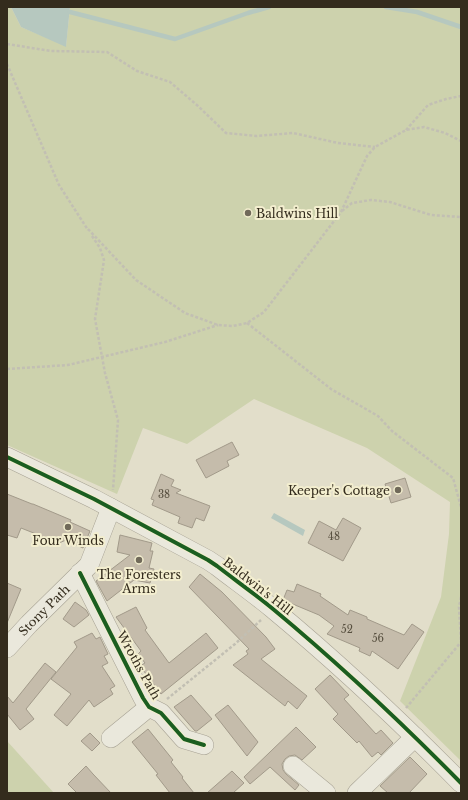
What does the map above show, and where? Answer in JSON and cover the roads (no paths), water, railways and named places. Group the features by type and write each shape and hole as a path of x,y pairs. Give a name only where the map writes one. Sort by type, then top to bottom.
{"street":[{"name":"Baldwin's Hill","path":"7,457 112,508 208,560 272,608 397,719 461,783"},
{"name":"Stony Path","path":"7,648 29,624 89,565 112,508"},
{"name":"Wroths Path","path":"80,573 140,691 151,708 161,713 184,739 204,745"},
{"path":"111,738 151,708"},
{"path":"357,793 415,737"},
{"path":"293,766 326,793"}],"waterway":[{"path":"70,12 175,39 269,7"},
{"path":"386,7 417,12 461,27"}],"place":[{"name":"Baldwins Hill","path":"248,213"},
{"name":"Keeper's Cottage","path":"398,490"},
{"name":"Four Winds","path":"68,527"},
{"name":"The Foresters Arms","path":"139,560"}]}
